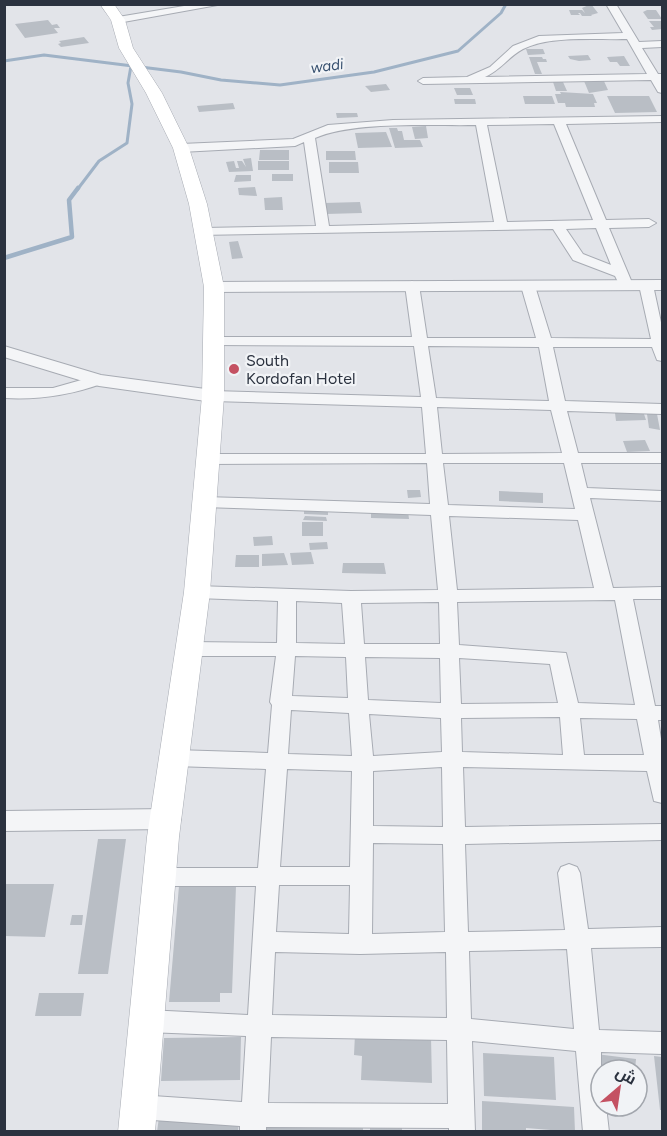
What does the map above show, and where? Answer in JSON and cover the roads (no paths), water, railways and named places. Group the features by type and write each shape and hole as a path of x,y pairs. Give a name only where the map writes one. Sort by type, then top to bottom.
{"main road":[{"path":"107,4 118,20 126,48 154,93 181,148 198,204 214,287 213,396 196,592 166,819 137,1119"}],"street":[{"path":"118,20 218,4"},
{"path":"611,4 632,40 660,77 663,90"},
{"path":"461,82 494,69 517,48 539,39 632,40 663,44"},
{"path":"423,81 660,77"},
{"path":"181,148 295,142 328,128 393,123 663,119"},
{"path":"559,121 624,279"},
{"path":"481,122 501,226"},
{"path":"309,136 323,229"},
{"path":"204,232 649,223"},
{"path":"213,341 420,340 545,342 662,348 654,285 624,279 578,257 556,224"},
{"path":"214,287 528,286 624,279"},
{"path":"137,1119 254,1123 462,1124 448,596 429,402 412,285"},
{"path":"528,286 545,342 558,406 585,514 654,712 655,763 663,795"},
{"path":"4,351 99,380 213,396 663,409"},
{"path":"4,393 36,396 67,391 99,380"},
{"path":"208,459 663,458"},
{"path":"580,493 663,496"},
{"path":"204,502 585,514"},
{"path":"196,592 351,597 663,593"},
{"path":"254,1123 268,877 280,702 286,651 286,596"},
{"path":"351,597 361,708 363,764 360,944"},
{"path":"189,649 449,651 559,658 569,710 574,763"},
{"path":"280,702 451,711 654,712"},
{"path":"175,758 363,764 452,759 655,763"},
{"path":"4,821 166,819"},
{"path":"361,834 454,836 663,832"},
{"path":"569,873 578,940 596,1131"},
{"path":"161,877 360,876"},
{"path":"265,942 360,944 663,937"},
{"path":"147,1021 260,1026 459,1029 586,1041 663,1043"}],"waterway":[{"name":"wadi","path":"4,61 44,55 181,72 221,80 280,85 374,72 458,51 501,13 506,4"},
{"name":"wadi","path":"77,190 99,161 127,143 132,104 128,83 131,66"},
{"name":"wadi","path":"4,258 72,237 69,200 78,188"}],"place":[{"name":"South Kordofan Hotel","path":"234,369"}]}
